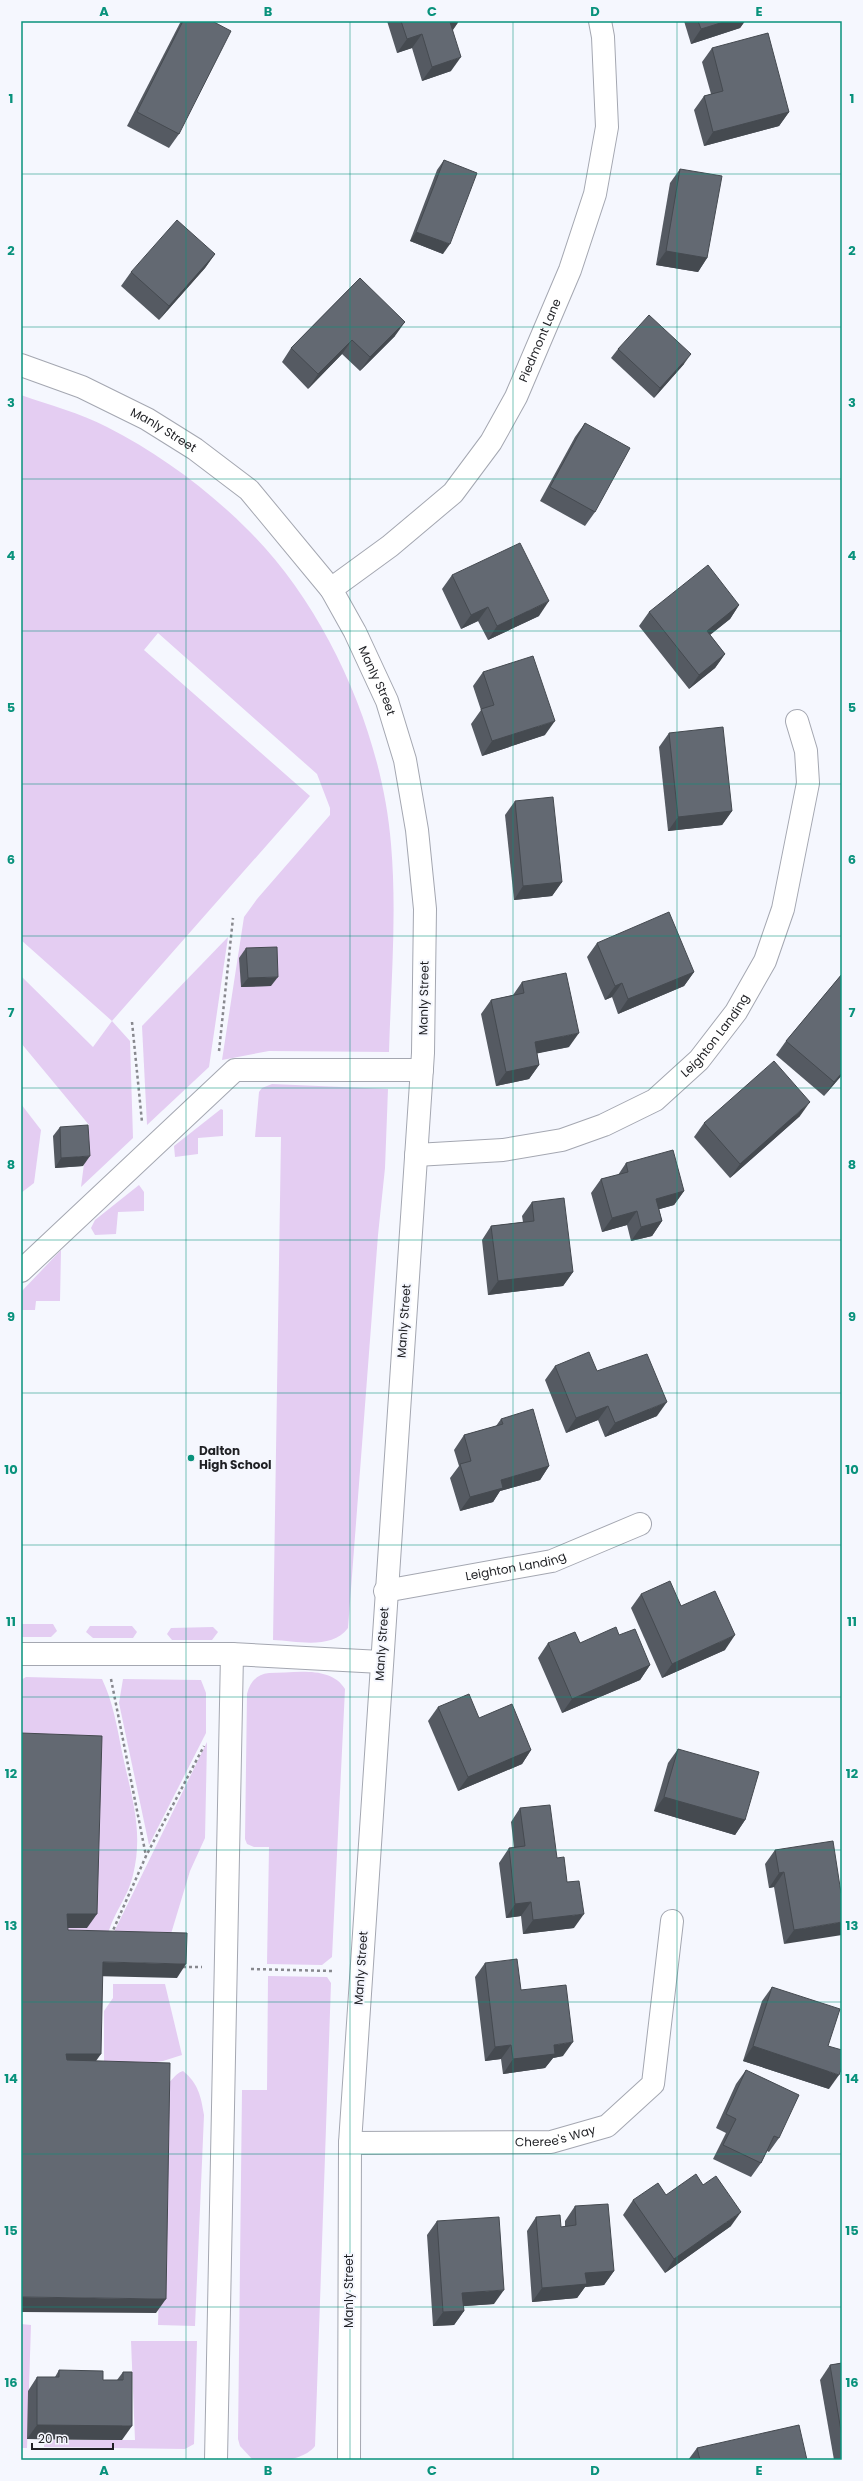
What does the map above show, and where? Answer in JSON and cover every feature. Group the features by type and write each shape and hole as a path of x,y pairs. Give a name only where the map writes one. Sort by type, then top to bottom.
{"street":[{"name":"Piedmont Lane","path":"331,589 390,546 452,493 491,442 516,397 570,270 595,194 607,127 604,37 600,21"},
{"name":"Manly Street","path":"21,365 82,386 147,419 195,449 249,490 331,589 355,632 388,701 406,760 417,830 425,909 422,1070 381,1662 350,2143 349,2460"},
{"name":"Leighton Landing","path":"416,1155 503,1150 562,1140 604,1125 655,1100 699,1060 736,1012 765,961 783,909 808,783 806,752 797,721"},
{"path":"21,1272 235,1070 422,1070"},
{"name":"Leighton Landing","path":"386,1591 552,1561 640,1524"},
{"path":"21,1654 232,1654 381,1662"},
{"path":"216,2460 232,1654"},
{"name":"Cheree's Way","path":"350,2143 551,2142 607,2126 653,2084 672,1921"}],"path":[{"path":"218,1056 233,918"},
{"path":"132,1022 143,1130"},
{"path":"111,1675 146,1856"},
{"path":"110,1940 111,1930 146,1856 207,1740"},
{"path":"177,1966 332,1971"}],"shaded area":[{"path":"21,395 97,422 145,448 181,472 215,499 247,529 276,561 302,596 325,634 346,674 363,716 376,759 386,802 391,844 394,896 389,1052 269,1051 222,1060 244,917 257,899 330,815 330,808 317,774 158,633 144,650 310,796 112,1021 21,940"},
{"path":"228,937 209,1067 147,1125 142,1026"},
{"path":"21,976 93,1047 112,1021 130,1041 133,1138 81,1187 89,1125 21,1043"},
{"path":"272,1084 388,1089 385,1168 378,1235 348,1628 341,1635 333,1639 314,1643 273,1640 281,1137 255,1137 259,1092 262,1088"},
{"path":"21,1104 41,1130 34,1183 21,1193"},
{"path":"221,1109 223,1110 223,1136 198,1138 198,1154 175,1157 174,1146"},
{"path":"139,1185 144,1192 144,1211 118,1212 116,1234 95,1235 91,1228 95,1220"},
{"path":"61,1250 60,1301 36,1301 35,1310 21,1310 21,1292"},
{"path":"21,1624 53,1624 57,1631 51,1637 21,1637"},
{"path":"90,1626 132,1626 137,1632 133,1638 93,1638 86,1632"},
{"path":"213,1627 218,1632 212,1640 172,1640 167,1634 171,1628"},
{"path":"269,1673 321,1673 331,1676 339,1681 345,1689 332,1957 322,1965 267,1964 269,1847 254,1847 247,1844 245,1839 247,1694 252,1682 255,1679 261,1675"},
{"path":"26,1677 102,1679 112,1706 135,1813 137,1843 133,1875 127,1893 114,1917 106,1945 57,1928 87,1928 21,1747 21,1680"},
{"path":"123,1679 201,1680 206,1693 206,1733 149,1845 119,1703"},
{"path":"207,1742 205,1838 190,1871 167,1947 114,1932"},
{"path":"268,1976 327,1977 331,1983 315,2446 310,2451 295,2458 267,2462 252,2459 240,2446 238,2439 242,2090 267,2090"},
{"path":"113,1984 165,1984 182,2055 163,2061 104,2069 104,2011 113,1998"},
{"path":"183,2071 192,2080 198,2090 204,2115 195,2326 158,2325 164,2086 177,2074"},
{"path":"21,2324 31,2325 27,2448 21,2448"},
{"path":"131,2341 197,2341 194,2444 185,2449 44,2447 44,2440 135,2440"}],"building":[{"path":"183,21 212,21 231,31 179,134 137,112"},
{"path":"401,21 453,21 450,22 461,57 432,67 422,34 407,39"},
{"path":"698,21 727,21 701,29"},
{"path":"768,33 789,112 713,132 704,96 723,91 712,48"},
{"path":"444,160 477,173 450,244 416,232"},
{"path":"680,169 722,176 707,258 666,251"},
{"path":"177,220 215,254 169,306 131,272"},
{"path":"360,278 405,322 370,357 352,340 318,374 291,348"},
{"path":"649,315 691,354 660,388 618,349"},
{"path":"585,423 630,448 595,512 550,487"},
{"path":"520,543 549,601 497,626 488,607 471,615 452,575"},
{"path":"708,565 739,605 707,631 725,654 699,675 649,612"},
{"path":"533,656 555,721 492,741 481,709 494,705 483,672"},
{"path":"723,727 732,811 678,817 669,733"},
{"path":"553,797 562,882 523,886 515,801"},
{"path":"669,912 694,972 628,999 622,983 615,986 597,943"},
{"path":"277,947 278,977 248,978 246,948"},
{"path":"566,973 579,1033 535,1042 539,1065 506,1072 491,1000 524,993 522,982"},
{"path":"842,974 842,1073 834,1082 786,1041"},
{"path":"774,1061 810,1102 740,1164 704,1123"},
{"path":"88,1125 90,1156 61,1158 60,1127"},
{"path":"673,1150 684,1191 656,1199 662,1221 641,1227 637,1211 612,1218 601,1179 628,1172 626,1163"},
{"path":"564,1198 573,1272 498,1281 491,1226 534,1221 532,1202"},
{"path":"589,1352 597,1371 647,1354 667,1402 615,1423 608,1406 576,1418 555,1366"},
{"path":"533,1409 549,1466 501,1480 503,1488 470,1497 460,1464 471,1461 464,1435 503,1424 501,1419"},
{"path":"670,1581 681,1606 715,1591 735,1635 672,1664 641,1594"},
{"path":"616,1627 619,1635 635,1629 650,1665 572,1699 548,1643 575,1632 580,1643"},
{"path":"469,1694 479,1718 512,1704 531,1750 468,1777 438,1707"},
{"path":"21,1733 102,1736 97,1914 67,1914 68,1930 187,1933 186,1964 103,1962 101,2054 66,2054 67,2060 170,2063 166,2299 21,2297"},
{"path":"678,1749 759,1772 745,1820 664,1797"},
{"path":"550,1805 557,1858 564,1857 567,1882 579,1881 584,1914 533,1920 531,1902 515,1904 509,1848 525,1846 520,1808"},
{"path":"833,1841 842,1893 842,1922 794,1930 784,1872 779,1873 775,1850"},
{"path":"517,1959 521,1990 566,1985 573,2042 554,2045 555,2054 513,2059 511,2045 495,2047 485,1963"},
{"path":"772,1987 840,2009 828,2046 842,2050 842,2067 839,2075 753,2046"},
{"path":"746,2070 799,2095 779,2138 774,2136 761,2163 723,2145 736,2119 726,2114"},
{"path":"696,2174 703,2185 716,2176 741,2212 674,2259 633,2200 658,2183 666,2195"},
{"path":"608,2204 614,2271 585,2273 587,2284 542,2288 536,2217 560,2215 561,2227 576,2225 575,2206"},
{"path":"499,2217 504,2290 462,2293 464,2311 443,2312 437,2221"},
{"path":"842,2363 842,2437 830,2365"},
{"path":"59,2370 103,2371 103,2380 123,2380 123,2372 132,2372 132,2426 37,2425 37,2377 59,2377"},
{"path":"799,2425 807,2460 700,2460 697,2448"}],"place":[{"name":"Dalton High School","path":"191,1458"}]}
